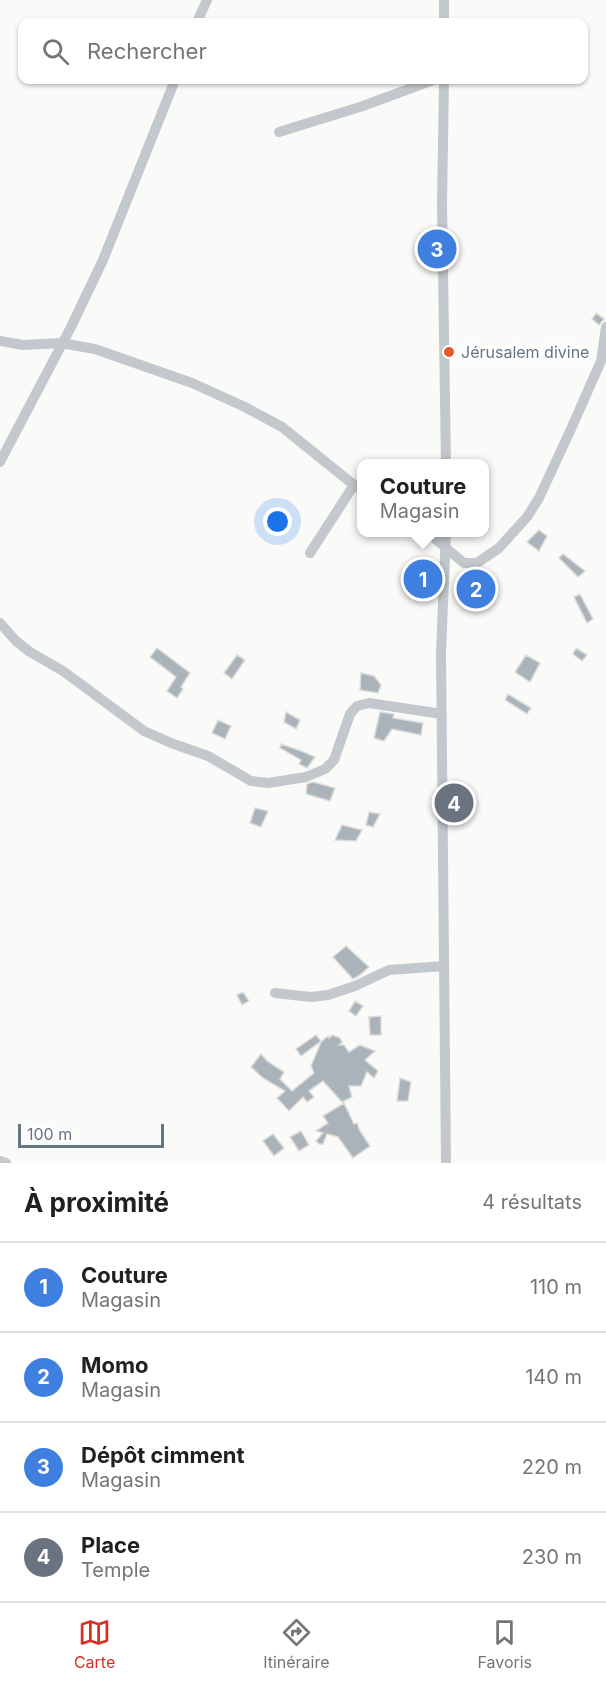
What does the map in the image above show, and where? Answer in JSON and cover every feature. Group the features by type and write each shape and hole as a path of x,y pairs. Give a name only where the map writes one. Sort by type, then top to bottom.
{"street":[{"path":"199,18 207,0"},
{"path":"444,0 444,18"},
{"path":"0,462 71,327 103,260 173,84"},
{"path":"279,132 363,106 422,84"},
{"path":"444,84 442,205 446,459"},
{"path":"432,537 464,563 477,563 499,549 528,517 562,449 601,361 606,327"},
{"path":"0,341 23,345 61,343 95,349 192,383 245,407 282,428 357,486"},
{"path":"310,553 357,488"},
{"path":"446,537 441,652 446,1163"},
{"path":"0,623 16,641 30,652 63,671 144,731 208,756 251,781 268,783 306,777 325,769 334,760 350,714 357,706 369,703 442,714"},
{"path":"275,993 310,997 328,995 355,986 389,970 444,966"},
{"path":"0,1161 6,1163"}],"building":[{"path":"596,313 604,319 599,325 592,319"},
{"path":"539,530 547,536 539,551 527,542"},
{"path":"563,554 585,571 578,577 559,558"},
{"path":"580,594 593,619 587,623 574,597"},
{"path":"157,648 190,673 177,698 167,691 176,677 150,657"},
{"path":"576,648 587,655 582,661 573,654"},
{"path":"237,655 245,660 232,679 224,673"},
{"path":"526,655 540,663 530,682 515,672"},
{"path":"361,673 374,676 381,685 378,693 360,690"},
{"path":"508,694 531,708 527,714 505,700"},
{"path":"286,712 300,720 296,729 284,722"},
{"path":"380,712 394,714 393,718 423,723 421,735 392,729 384,741 374,738"},
{"path":"218,720 231,726 225,739 212,733"},
{"path":"281,744 315,757 307,768 299,764 301,760 280,748"},
{"path":"313,782 335,788 330,801 306,794 307,784"},
{"path":"255,808 268,811 261,827 250,823"},
{"path":"369,812 380,814 373,827 366,825"},
{"path":"342,825 362,830 356,841 335,840"},
{"path":"346,946 369,967 353,979 333,957"},
{"path":"243,992 249,1001 242,1005 237,995"},
{"path":"355,1001 363,1006 356,1016 349,1011"},
{"path":"381,1016 381,1035 370,1035 369,1017"},
{"path":"316,1035 321,1041 301,1056 296,1049"},
{"path":"332,1035 340,1038 342,1042 339,1045 344,1045 349,1052 360,1045 375,1051 365,1060 378,1071 374,1078 367,1072 361,1086 349,1086 352,1097 342,1102 323,1081 309,1091 314,1097 307,1102 303,1097 289,1111 277,1098 285,1091 263,1078 251,1067 261,1054 267,1061 284,1072 280,1079 292,1091 314,1073 311,1066 321,1042"},
{"path":"400,1078 411,1082 408,1101 397,1101"},
{"path":"344,1103 354,1124 357,1123 370,1146 353,1158 338,1137 327,1134 323,1144 316,1141 323,1133 316,1131 328,1123 323,1116"},
{"path":"301,1131 309,1145 299,1151 290,1137"},
{"path":"273,1134 284,1148 274,1156 263,1141"}],"place":[{"name":"Dépôt cimment","path":"437,249"},
{"name":"Jérusalem divine","path":"449,352"},
{"name":"Couture","path":"423,579"},
{"name":"Momo","path":"476,589"},
{"name":"Place","path":"454,803"}]}
